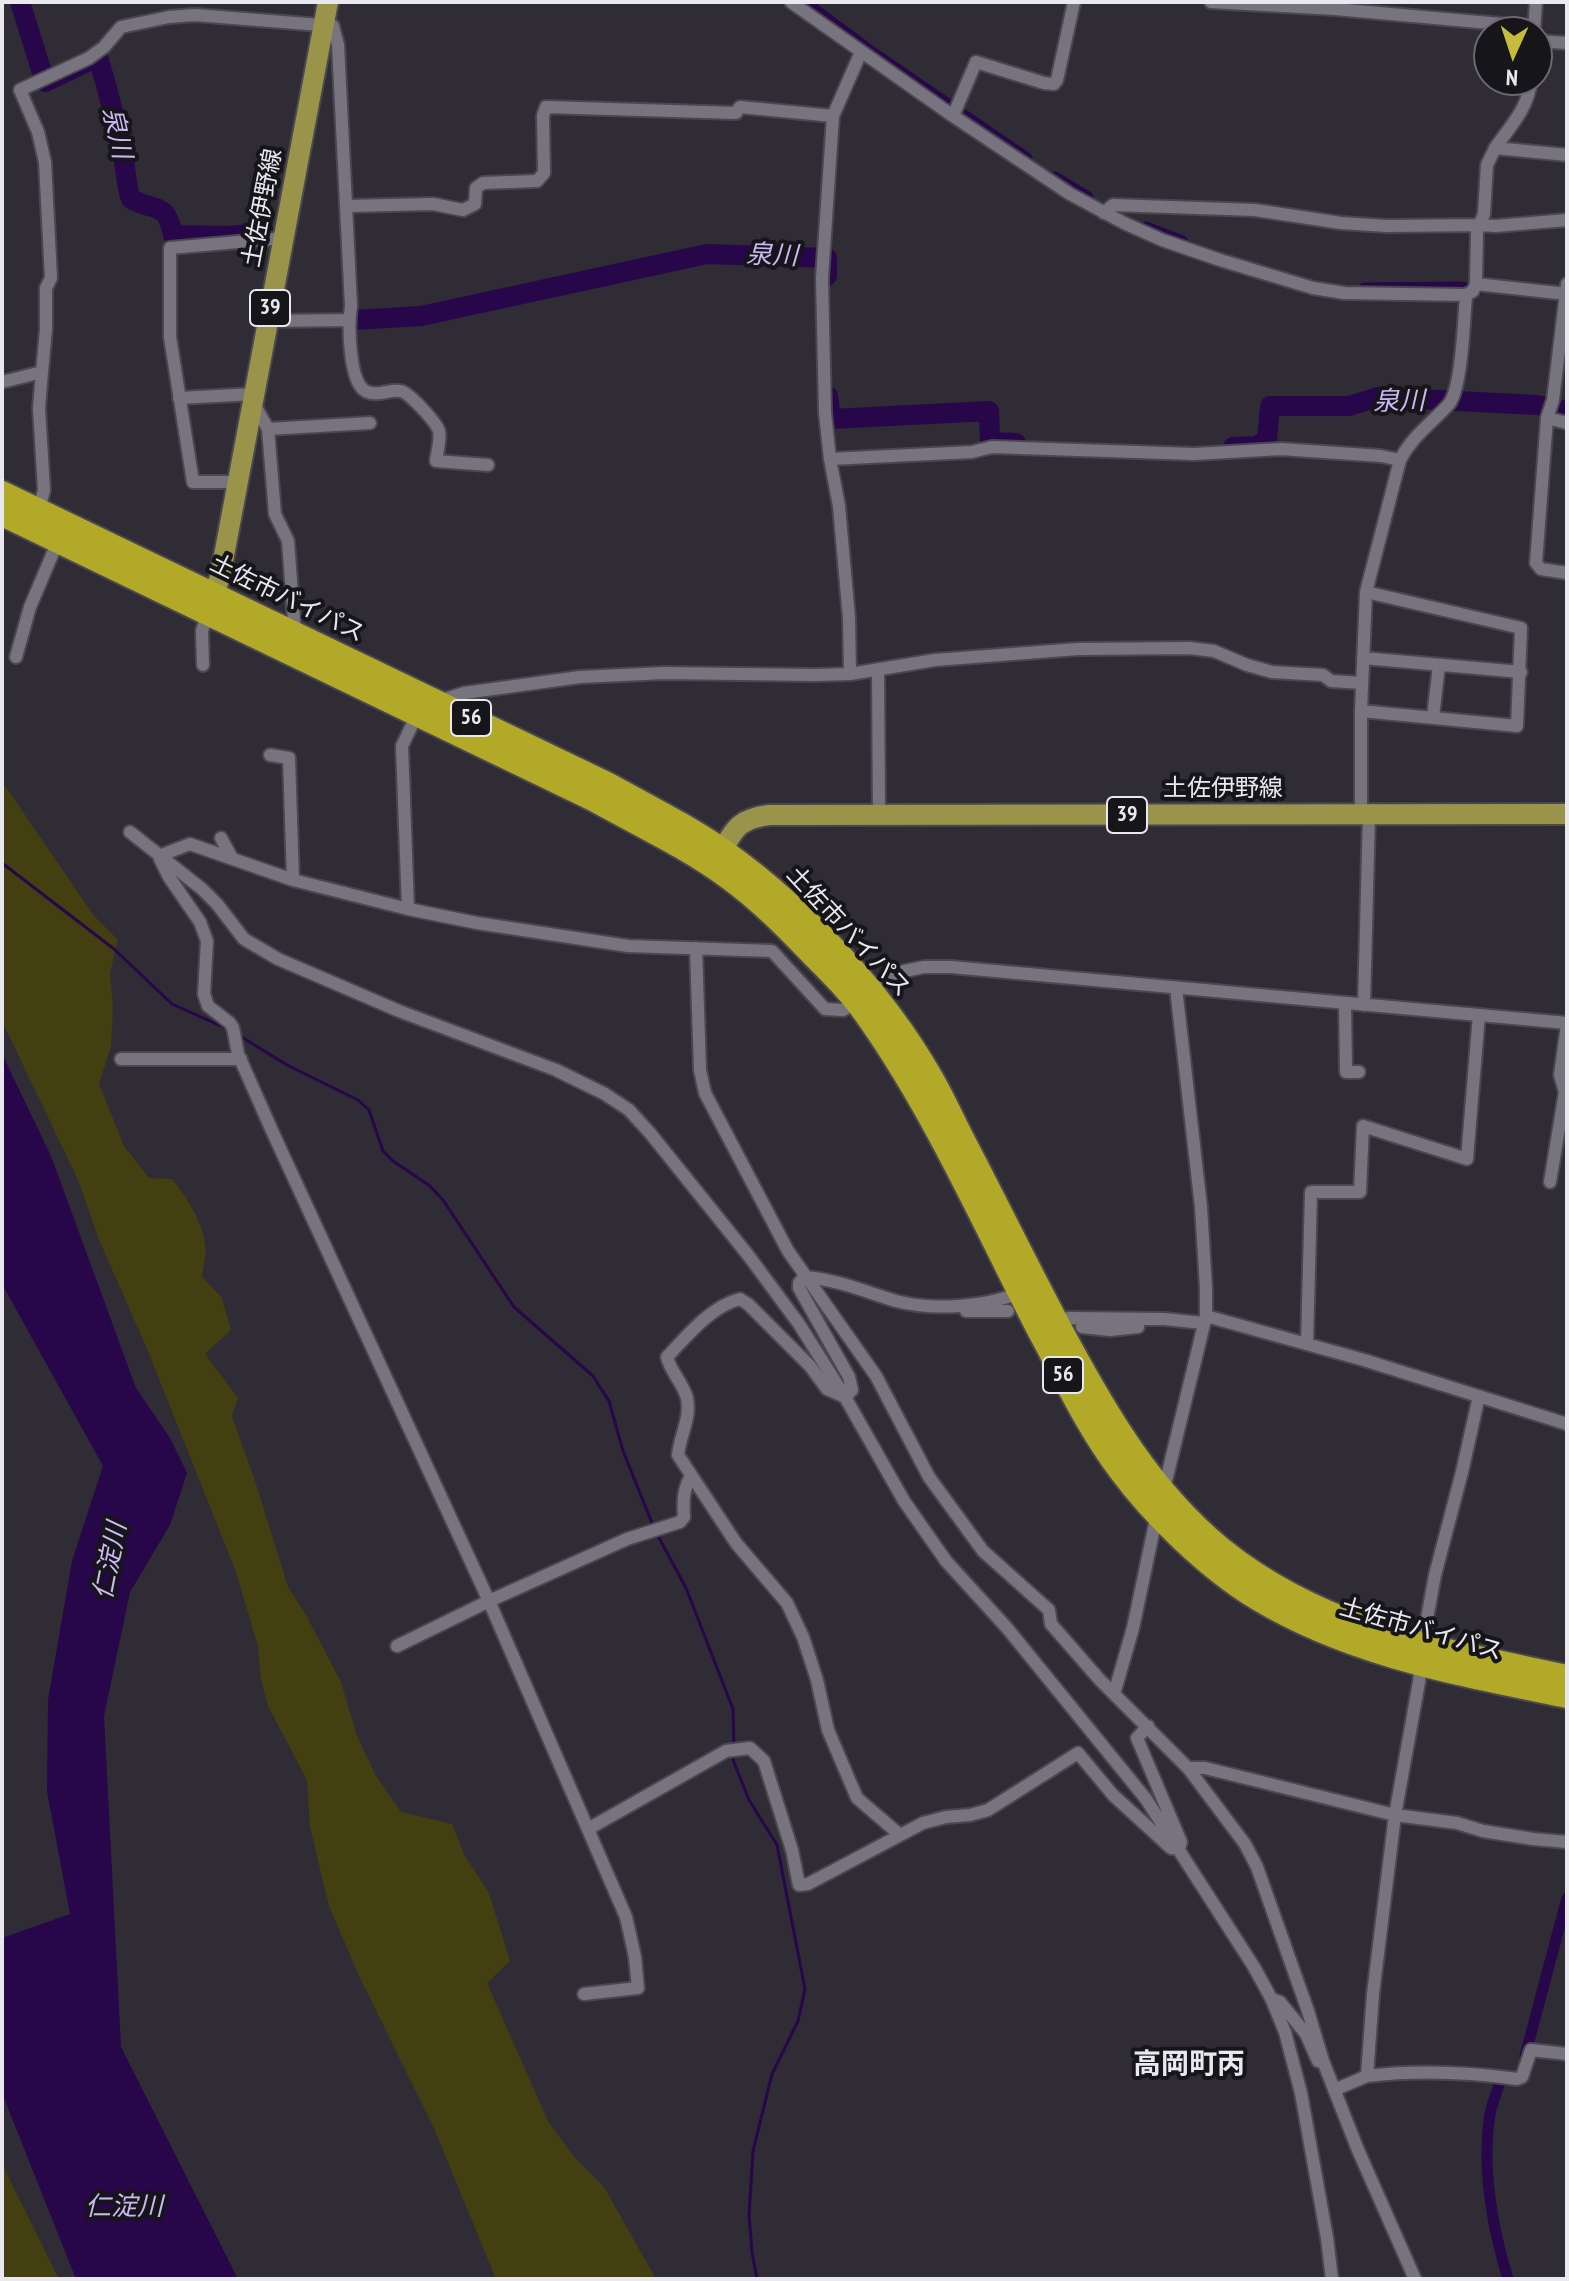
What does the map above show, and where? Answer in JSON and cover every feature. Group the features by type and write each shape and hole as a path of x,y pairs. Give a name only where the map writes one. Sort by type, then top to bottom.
{"highway":[{"name":"土佐市バイパス","path":"2,493 58,541 295,634 427,709"},
{"name":"土佐市バイパス","path":"2,514 36,520 427,709 607,784 717,858 768,885 788,904 929,1075 1100,1403 1160,1503"},
{"name":"土佐市バイパス","path":"864,997 870,1019 911,1085 1014,1302 1120,1471 1262,1578 1312,1607 1378,1633 1422,1655 1567,1696"},
{"name":"土佐市バイパス","path":"1422,1655 1567,1677"}],"main road":[{"name":"土佐伊野線","path":"211,603 220,577 328,2"},
{"name":"土佐伊野線","path":"717,858 738,825 752,817 769,815 1567,814"}],"street":[{"path":"791,2 861,52 955,111 1070,194 1108,209 1162,240 1313,288 1344,293 1473,289 1566,294 1549,411 1536,563 1541,569 1567,573"},
{"path":"955,111 976,62 1054,84 1074,2"},
{"path":"1211,2 1473,21"},
{"path":"36,520 44,490 39,419 46,288 51,278 45,162 38,132 20,90 89,58 104,47 121,27 169,17 195,15 333,26 338,45 351,306 348,320 355,376 361,389 372,394 399,391 407,394 432,420 440,432 436,461 488,465"},
{"path":"850,674 849,618 839,506 825,413 822,278 833,116 861,52"},
{"path":"1364,1005 1365,814 1361,711 1366,592 1400,460 1421,430 1451,400 1473,289 1477,231 1484,214 1487,165 1528,96"},
{"path":"347,206 433,204 463,210 475,204 476,188 483,183 537,181 544,173 543,116 546,107 736,113 740,107 833,116"},
{"path":"1495,148 1567,155"},
{"path":"1108,209 1255,210 1341,223 1387,226 1495,226 1567,220"},
{"path":"237,482 193,482 170,337 170,248 283,238"},
{"path":"267,321 348,320"},
{"path":"2,382 42,372"},
{"path":"179,398 253,398 268,429 275,514 288,541 295,634"},
{"path":"1549,411 1567,423"},
{"path":"268,429 370,423"},
{"path":"830,459 972,452 992,447 1194,454 1281,449 1400,460"},
{"path":"16,657 30,607 58,541"},
{"path":"1361,711 1433,717 1516,733 1521,672 1521,628 1366,592"},
{"path":"203,665 202,631 211,603"},
{"path":"408,909 402,746 427,709 464,693 580,677 664,673 850,674 935,660 1078,649 1189,648 1214,651 1272,672 1323,675 1331,681 1362,683"},
{"path":"1363,658 1521,672"},
{"path":"1433,717 1439,665"},
{"path":"878,669 879,814"},
{"path":"270,755 289,758 293,880"},
{"path":"130,832 202,889 244,939 278,959 387,1006 556,1070 605,1094 629,1110 650,1133 799,1324 904,1501 946,1561 1007,1628 1146,1799 1254,1967 1285,2032 1301,2093 1332,2279"},
{"path":"221,838 232,858"},
{"path":"159,856 190,844 293,880 477,923 628,946 772,951 825,1009 843,1010 895,973 924,967 951,967 1567,1024 1560,1075 1565,1092 1550,1182"},
{"path":"159,856 169,877 200,922 207,941 204,994 208,1006 230,1023 241,1059 489,1601 626,1917 638,1988 584,1994"},
{"path":"696,948 700,1070 705,1093 788,1251 876,1376 929,1477 983,1551 1049,1610 1051,1624 1114,1694 1188,1768 1245,1844 1257,1867 1334,2090 1415,2279"},
{"path":"1114,1694 1133,1628 1204,1319 1206,1288 1201,1207 1176,988"},
{"path":"1345,1003 1346,1072 1359,1072"},
{"path":"1307,1344 1311,1192 1360,1192 1363,1126 1467,1159 1479,1015"},
{"path":"121,1059 241,1059"},
{"path":"804,1277 799,1288 849,1377 852,1390 845,1397"},
{"path":"804,1277 820,1278 924,1306 948,1307 1005,1299 1014,1302"},
{"path":"845,1397 827,1389 810,1366 740,1299 699,1323 667,1357 679,1377 687,1400 688,1420 678,1455 736,1543 787,1603 803,1637 817,1680 828,1730 857,1798 900,1835"},
{"path":"924,1306 941,1313 1014,1302"},
{"path":"1057,1323 1068,1318 1204,1319 1307,1344 1567,1424"},
{"path":"1082,1327 1110,1330 1138,1327 1164,1319"},
{"path":"1367,2076 1373,1994 1395,1815 1435,1575 1479,1396"},
{"path":"397,1646 627,1539 680,1522 684,1517 685,1487 691,1476"},
{"path":"1148,1726 1137,1738 1181,1842 1179,1849"},
{"path":"588,1829 732,1750 750,1748 764,1761 792,1850 799,1885 808,1884 923,1823 988,1810 1078,1753 1113,1795 1171,1848 1179,1849"},
{"path":"1188,1768 1216,1770 1395,1815 1567,1842"},
{"path":"1271,1998 1280,2002 1306,2034 1318,2061 1323,2061"},
{"path":"1334,2090 1367,2076 1430,2071 1470,2072 1517,2079 1522,2077 1531,2050 1567,2054"}],"shaded area":[{"path":"2,784 94,916 118,940 110,973 113,1007 111,1046 99,1084 124,1146 149,1178 172,1179 201,1227 205,1248 202,1277 222,1298 231,1330 205,1354 238,1398 232,1416 288,1587 341,1682 357,1736 376,1776 401,1812 452,1824 465,1856 489,1893 510,1961 487,1983 549,2123 575,2158 604,2187 656,2279 496,2279 433,2126 359,1976 329,1906 310,1827 307,1780 268,1706 261,1680 258,1646 236,1572 148,1351 100,1242 78,1180 2,1021"},
{"path":"2,2155 6,2172 59,2279 2,2279"}],"water":[{"name":"仁淀川","path":"2,1054 51,1156 136,1388 170,1438 187,1473 170,1525 130,1592 104,1716 121,2047 238,2279 76,2279 2,2093 2,1938 70,1914 47,1791 48,1700 72,1561 103,1466 2,1284"}],"waterway":[{"name":"泉川","path":"20,2 45,82 98,57 118,131 131,199 164,212 173,235 265,233"},
{"path":"805,2 1027,158"},
{"path":"1055,177 1088,197"},
{"path":"1146,227 1182,241"},
{"name":"泉川","path":"354,320 421,316 707,254 827,258 827,276"},
{"path":"1364,288 1460,287 1478,290"},
{"name":"泉川","path":"828,396 831,419 989,411 990,442 1016,443"},
{"name":"泉川","path":"1233,447 1256,446 1267,440 1270,406 1349,406 1378,397 1537,405 1567,411"},
{"path":"2,863 114,949 172,1004 230,1030"},
{"path":"240,1036 287,1065 358,1100 369,1110 383,1151 430,1186 443,1200 514,1307 593,1376 609,1401 623,1451 654,1528"},
{"path":"657,1534 686,1588 733,1709 734,1747"},
{"path":"734,1754 733,1760 749,1800 777,1845 805,1989 798,2021 772,2074 753,2151 749,2215 757,2279"},
{"path":"1525,2056 1567,1898"},
{"path":"1501,2079 1490,2116 1487,2161 1494,2221 1508,2279"}],"district":[{"name":"高岡町丙","path":"1189,2065"}]}
